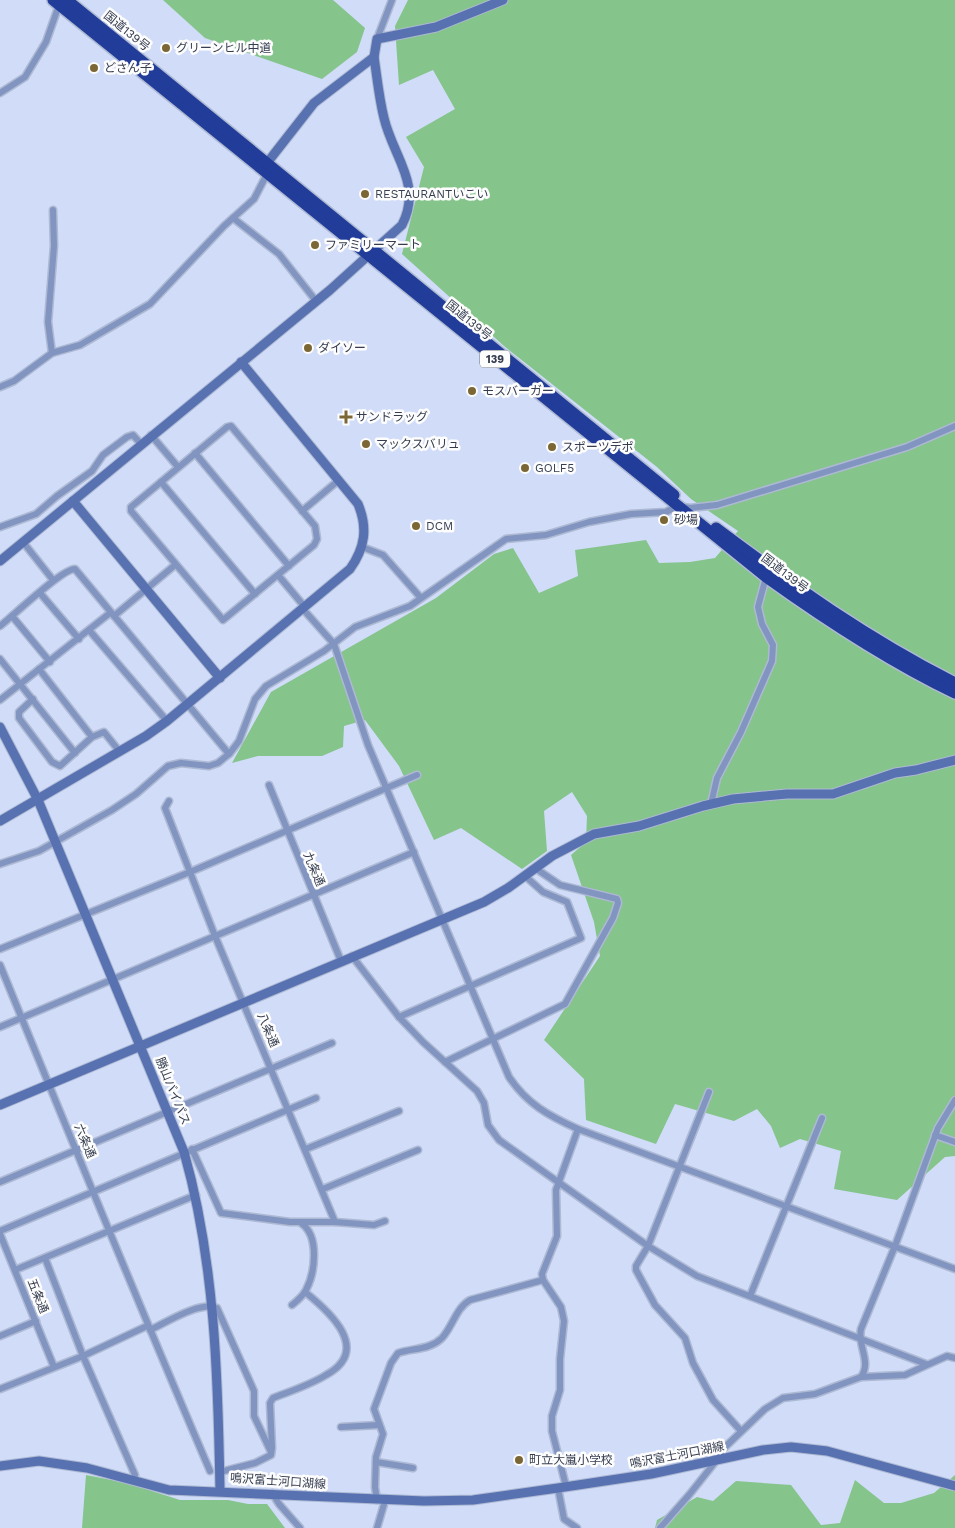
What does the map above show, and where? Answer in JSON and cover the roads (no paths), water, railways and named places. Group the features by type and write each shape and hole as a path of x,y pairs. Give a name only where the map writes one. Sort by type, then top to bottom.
{"highway":[{"name":"国道139号","path":"60,2 267,168 677,506 766,576 852,636 955,694"},
{"name":"国道139号","path":"371,253 690,508 839,618 874,640 955,684"}],"street":[{"path":"0,561 151,434 316,301 402,225 409,212 410,184 384,120 374,57 377,39 392,0"},
{"path":"377,39 436,26 503,0"},
{"path":"0,94 25,77 46,42 60,2"},
{"path":"0,387 14,381 52,353 80,345 110,325 150,304 233,218 254,199 267,168 314,103 374,57"},
{"path":"52,353 48,322 54,246 54,210"},
{"path":"233,218 279,254 316,301"},
{"path":"0,821 120,752 167,721 350,569 362,547 364,519 358,504 241,362"},
{"path":"231,426 315,526 317,538 314,544 223,620 131,511 131,507 178,467 227,427 231,426"},
{"path":"0,864 26,857 112,810 136,794 168,766 181,763 208,766 218,763 240,741 255,699 266,686 334,644 355,627 410,606 506,539 546,535 589,522 631,514 666,512 677,506 690,508 717,505 785,486 907,446 955,426"},
{"path":"151,434 178,467"},
{"path":"0,527 18,523 36,514 92,471 103,455 127,436 133,435 141,444"},
{"path":"196,453 289,566"},
{"path":"302,511 339,480"},
{"path":"161,482 255,594"},
{"path":"73,501 220,678"},
{"path":"23,542 52,580"},
{"path":"362,547 382,554 421,598"},
{"path":"0,700 175,565"},
{"path":"0,626 40,593 52,580 69,568 75,569 229,754"},
{"path":"278,575 334,644 368,745 492,1039 509,1077 519,1092 545,1114 578,1129 955,1270"},
{"path":"711,804 717,778 741,732 772,661 773,645 762,624 758,607 766,576"},
{"path":"40,593 78,638"},
{"path":"12,616 50,662"},
{"path":"89,630 167,721"},
{"path":"0,659 75,753"},
{"path":"39,669 92,737"},
{"path":"33,699 19,712 19,718 52,762 60,766 92,737 104,732 120,752"},
{"name":"勝山バイパス","path":"0,727 38,800 168,1111 188,1150 206,1251 219,1427 220,1490"},
{"path":"0,1105 484,902 552,856 594,834 639,826 733,799 787,794 833,794 895,773 916,770 955,760"},
{"path":"0,949 190,872 417,775"},
{"name":"九条通","path":"268,785 341,961"},
{"name":"八条通","path":"169,802 165,808 190,872 336,1222"},
{"path":"0,1027 414,852"},
{"path":"445,1062 565,1004 613,918 618,903 613,897 560,885 535,868"},
{"path":"399,1017 581,938 567,902 544,892 525,876"},
{"path":"352,956 399,1017 477,1091 484,1103 488,1125 499,1140 648,1246 697,1276 926,1364"},
{"name":"六条通","path":"0,965 48,1084 94,1190 148,1328 210,1471"},
{"path":"0,1182 332,1043"},
{"path":"710,1092 678,1166 648,1246 636,1270 655,1305 685,1338 693,1363 713,1400 741,1431"},
{"path":"0,1232 188,1150 316,1098"},
{"path":"861,1377 865,1371 865,1358 859,1337 895,1246 935,1135 955,1100"},
{"path":"306,1150 399,1111"},
{"path":"750,1296 822,1118"},
{"path":"563,1528 562,1487 552,1423 560,1390 560,1359 564,1321 561,1307 543,1280 542,1274 559,1229 556,1190 578,1129"},
{"path":"935,1135 955,1142"},
{"path":"188,1150 222,1214 301,1223 336,1222 374,1226 385,1221"},
{"path":"323,1189 418,1150"},
{"path":"15,1270 196,1194"},
{"path":"292,1305 305,1292 312,1274 313,1245 305,1225 301,1223"},
{"name":"五条通","path":"0,1232 54,1367"},
{"path":"45,1258 83,1356 134,1476 134,1481"},
{"path":"377,1528 381,1501 375,1487 376,1462 383,1434 374,1409 391,1363 398,1353 421,1349 441,1339 463,1304 470,1300 543,1280"},
{"path":"271,1453 270,1403 273,1398 327,1375 338,1367 346,1355 346,1341 340,1326 328,1311 305,1292"},
{"path":"0,1389 200,1307 211,1305 217,1308 254,1391 254,1416 271,1453"},
{"path":"0,1336 36,1321"},
{"path":"660,1528 716,1461 723,1449 765,1409 783,1398 815,1394 861,1377 905,1375 947,1356 955,1358"},
{"path":"341,1427 379,1425"},
{"name":"鳴沢富士河口湖線","path":"0,1466 39,1461 87,1468 169,1490 220,1490 381,1501 473,1500 716,1461 762,1450 791,1448 827,1451 955,1486"},
{"path":"220,1472 255,1464 271,1453"},
{"path":"376,1462 413,1468"},
{"path":"272,1493 300,1528"},
{"path":"564,1519 577,1528"}],"place":[{"name":"グリーンヒル中道","path":"166,48"},
{"name":"どさん子","path":"94,68"},
{"name":"RESTAURANTいこい","path":"365,194"},
{"name":"ファミリーマート","path":"315,245"},
{"name":"ダイソー","path":"308,348"},
{"name":"モスバーガー","path":"472,391"},
{"name":"サンドラッグ","path":"346,417"},
{"name":"マックスバリュ","path":"366,444"},
{"name":"スポーツデポ","path":"552,447"},
{"name":"GOLF5","path":"525,468"},
{"name":"砂場","path":"664,520"},
{"name":"DCM","path":"416,526"},
{"name":"町立大嵐小学校","path":"519,1460"}]}
